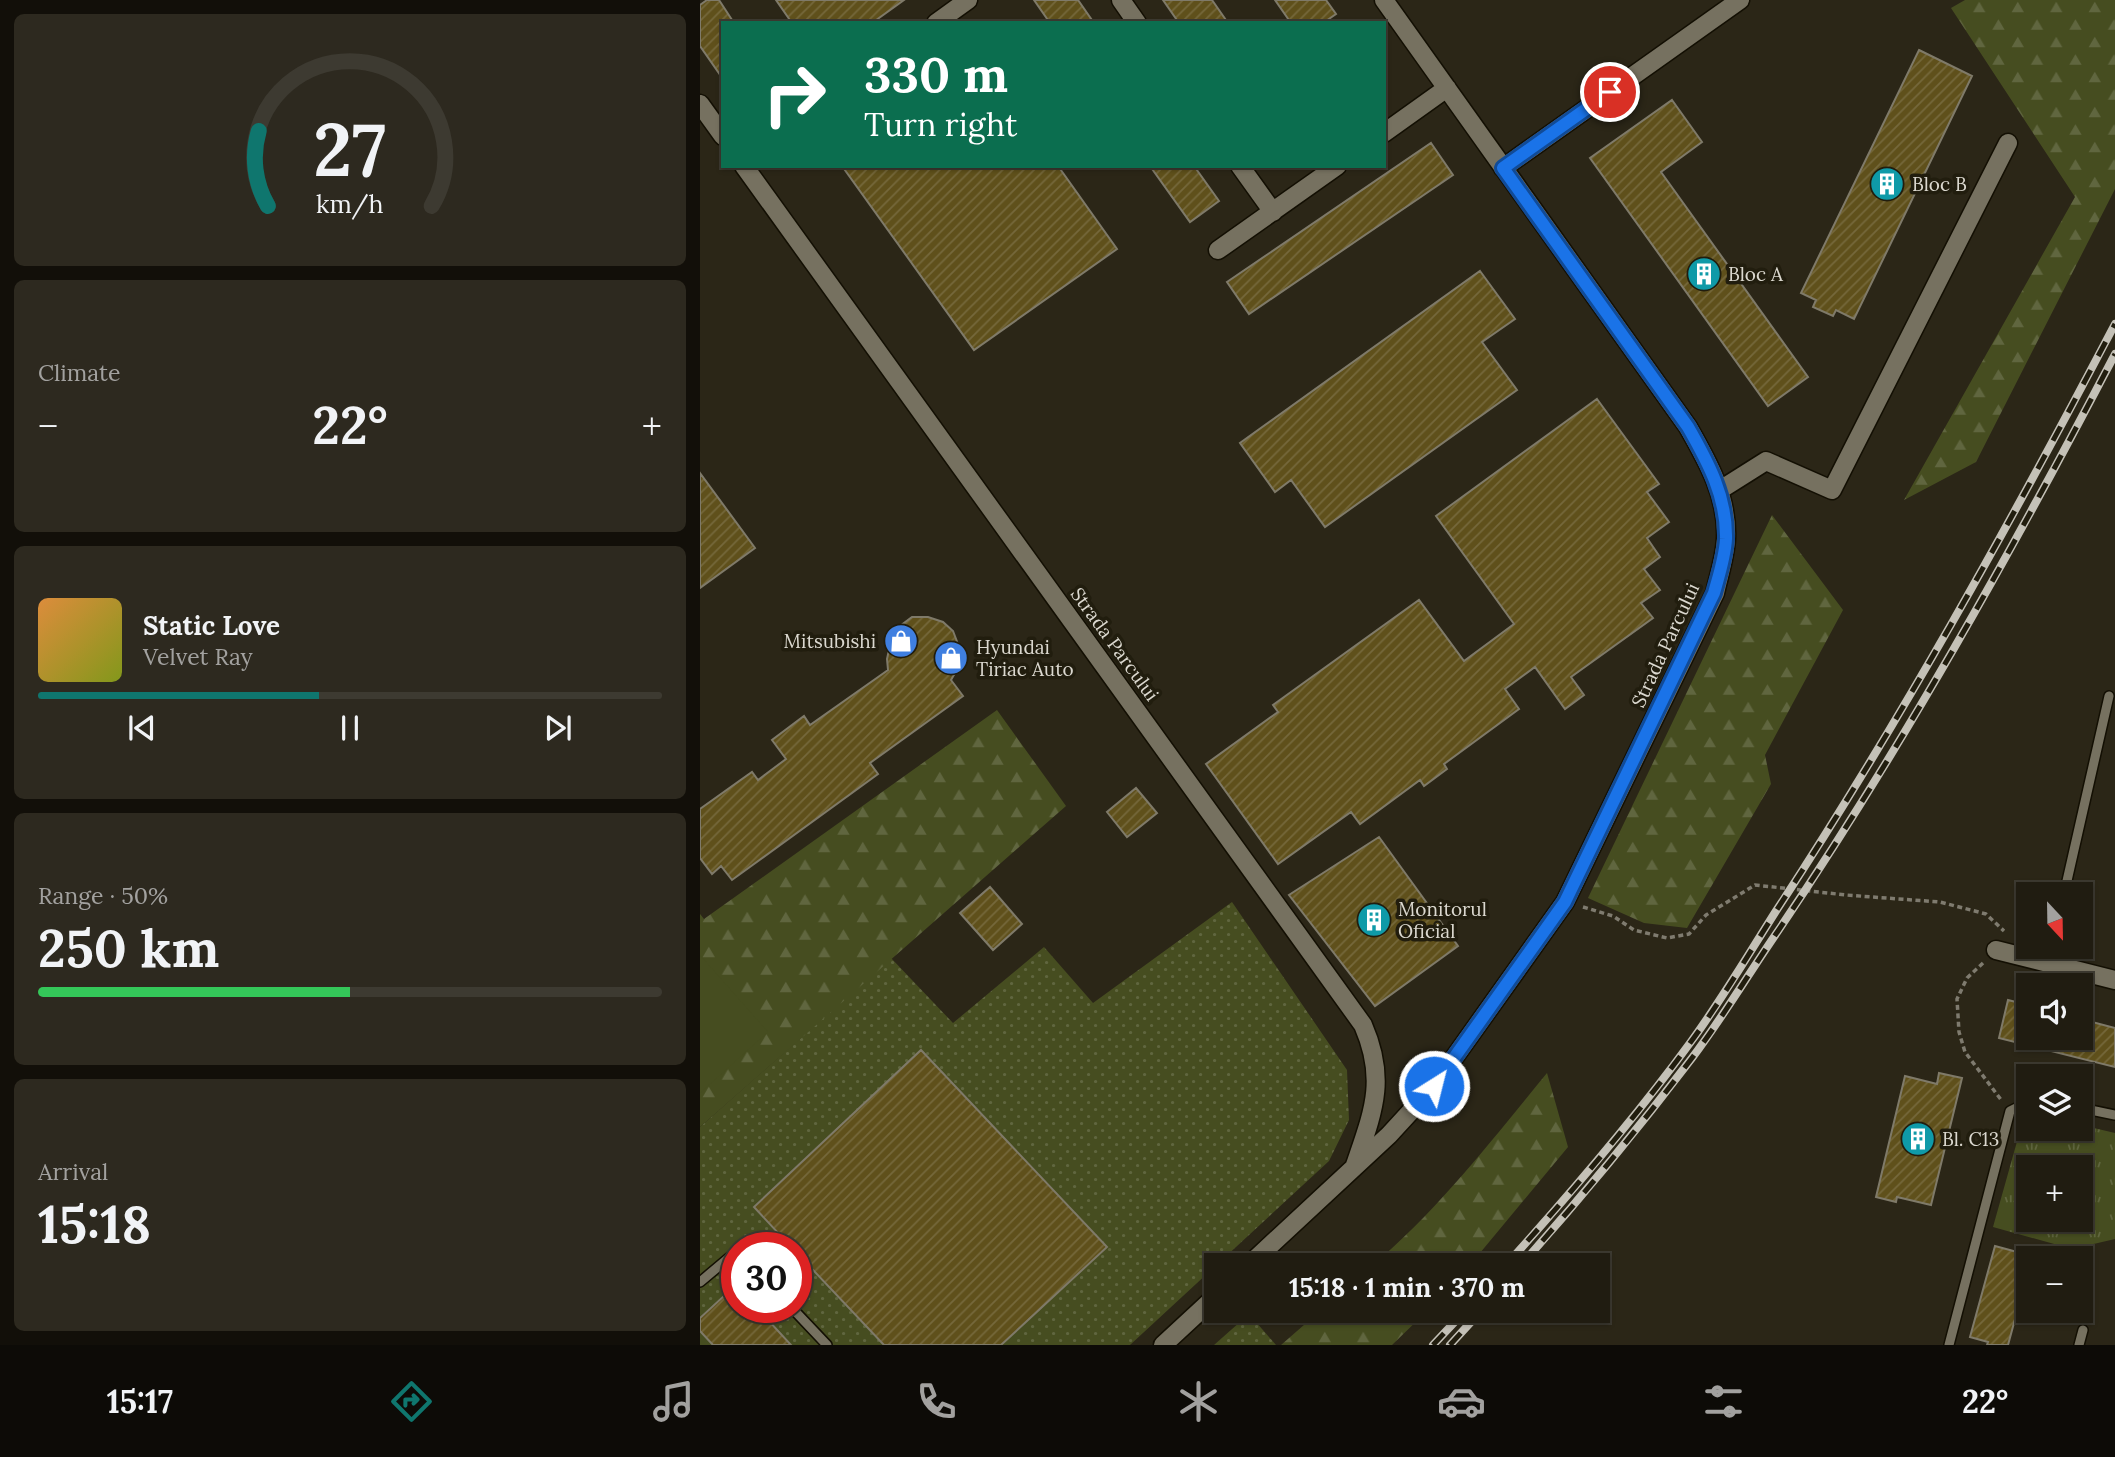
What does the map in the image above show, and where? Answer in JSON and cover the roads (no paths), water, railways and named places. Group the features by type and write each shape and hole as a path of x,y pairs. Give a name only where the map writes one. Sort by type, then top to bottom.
{"street":[{"path":"939,21 967,0"},
{"path":"1121,0 1136,21"},
{"name":"Strada Parcului","path":"1263,1253 1353,1170 1434,1086 1565,902 1714,593 1726,539 1720,490 1688,427 1384,0"},
{"path":"1503,168 1741,0"},
{"path":"1386,132 1447,88"},
{"path":"700,104 721,133"},
{"path":"1720,490 1766,461 1832,490 2008,143"},
{"name":"Strada Parcului","path":"745,168 1363,1025 1376,1060 1377,1081 1368,1128 1353,1170"},
{"path":"1241,168 1273,212"},
{"path":"1218,250 1334,168"},
{"path":"1996,950 2016,952"},
{"path":"2060,959 2115,980"},
{"path":"1163,1345 1204,1307"}],"lane":[{"path":"2067,882 2109,696"},
{"path":"1949,1345 2010,1111 2016,1108"},
{"path":"2093,1110 2115,1115"},
{"path":"700,1282 721,1264"},
{"path":"806,1323 827,1345"},
{"path":"2079,1345 2083,1330"}],"railway":[{"path":"1517,1253 1624,1129 1690,1043 1723,994 1822,840 1910,695 2035,474 2115,324"},
{"path":"1531,1253 1609,1163 1692,1058 1824,861 1955,647 2115,354"},
{"path":"1433,1345 1454,1323"},
{"path":"1450,1345 1470,1323"}],"place":[{"name":"Bloc B","path":"1887,184"},
{"name":"Bloc A","path":"1704,274"},
{"name":"Mitsubishi","path":"901,641"},
{"name":"Hyundai Tiriac Auto","path":"951,658"},
{"name":"Monitorul Oficial","path":"1374,920"},
{"name":"Bl. C13","path":"1918,1139"}]}
